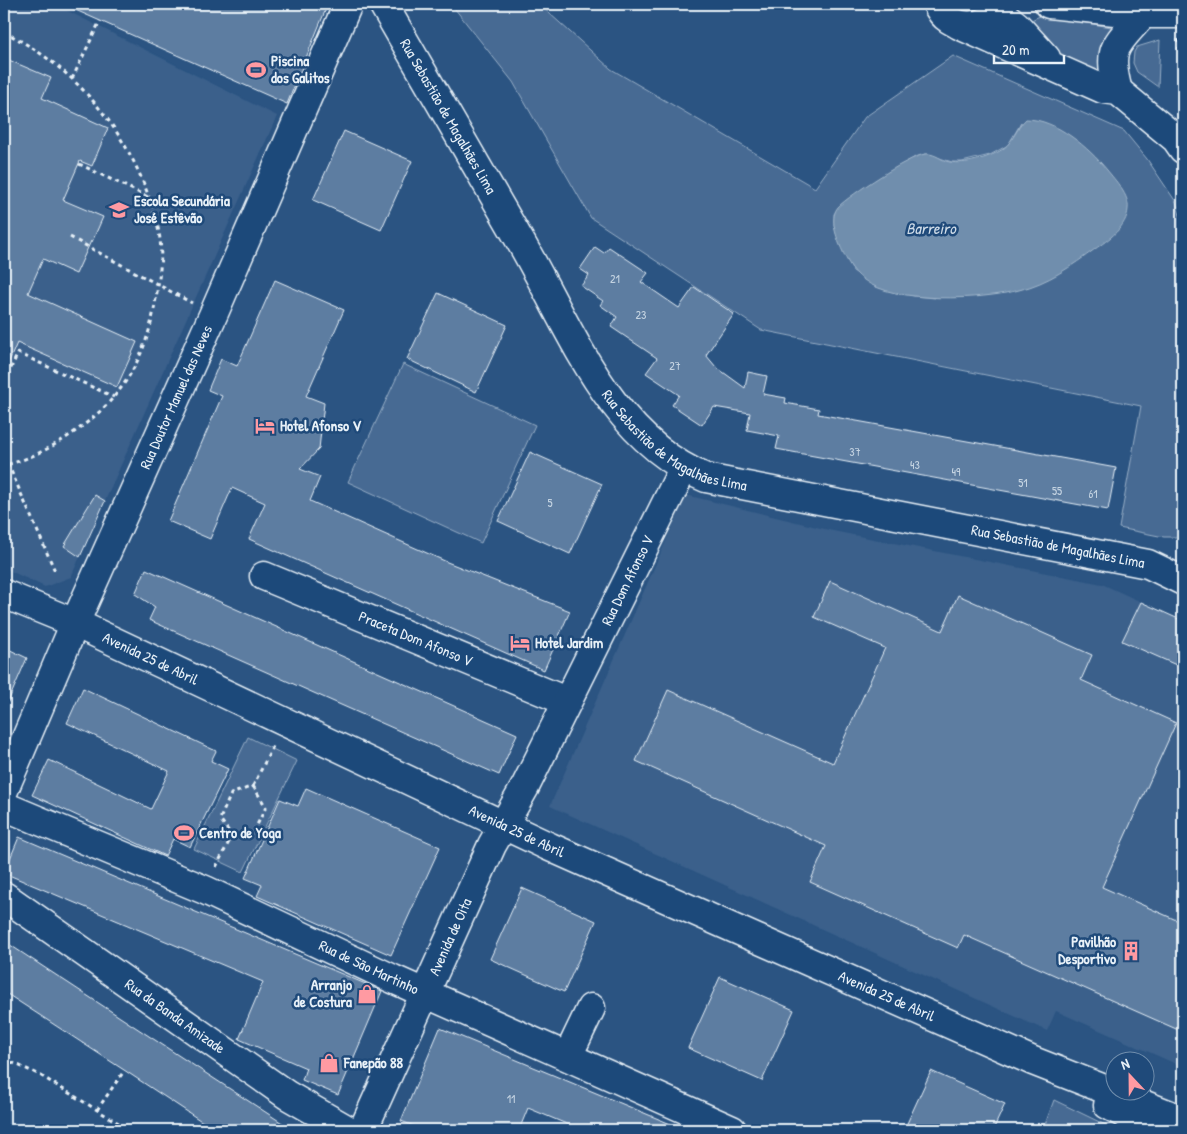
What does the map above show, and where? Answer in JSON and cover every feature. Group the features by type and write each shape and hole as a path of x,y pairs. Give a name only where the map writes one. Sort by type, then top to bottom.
{"street":[{"name":"Rua Doutor Manuel das Neves","path":"4,790 75,623 214,313 348,4"},
{"name":"Rua Sebastião de Magalhães Lima","path":"383,4 533,263 595,377 620,410 646,438 683,469 706,478 1148,564 1181,575"},
{"path":"937,4 942,14 959,25 1052,64 1103,88 1118,91 1176,139 1183,149"},
{"path":"1049,4 1143,14 1180,14"},
{"path":"959,25 976,25 984,22 997,6 1016,25 1027,40 1052,64"},
{"path":"1118,91 1112,58 1119,39 1143,14"},
{"name":"Rua Dom Afonso V","path":"503,826 525,787 566,701 683,469"},
{"name":"Praceta Dom Afonso V","path":"264,576 566,701"},
{"name":"Avenida 25 de Abril","path":"4,594 75,623 286,721 503,826 1033,1061 1183,1120"},
{"name":"Rua de São Martinho","path":"4,806 205,890 424,992 732,1130"},
{"name":"Avenida de Oita","path":"363,1130 424,992 503,826"},
{"name":"Rua da Banda Amizade","path":"4,896 287,1095 348,1130"},
{"path":"568,1056 591,1008"},
{"name":"Avenida 25 de Abril","path":"1033,1061 1154,1130"}],"path":[{"path":"1180,14 1183,104"},
{"path":"72,79 100,21"},
{"path":"4,41 5,33 46,57 72,79 105,114 126,147 148,197 158,230 161,256 152,326 144,350 114,397 82,427 34,454 6,465 55,571"},
{"path":"78,164 148,197"},
{"path":"70,237 193,304"},
{"path":"4,382 18,353 114,397"},
{"path":"232,836 220,819 230,794 253,786 286,721"},
{"path":"232,836 254,831 266,807 253,786"},
{"path":"205,890 232,836"},
{"path":"4,1059 38,1074 130,1130"},
{"path":"97,1110 124,1070"}],"shaded area":[{"name":"Escola Secundária José Estêvão","path":"4,4 54,4 277,116 71,577 45,587 4,568"},
{"path":"451,4 539,4 611,69 815,188 865,117 953,56 1124,131 1147,159 1176,202 1183,225 1183,537 1164,537 1119,528 1141,406 761,330 591,218 513,82","holes":["1021,123 935,298 914,296 876,287 853,271 837,236 834,214 839,207 870,184 915,157 927,154 952,162 962,162 990,155 1008,145"]},
{"path":"1040,16 1118,28 1106,77 1063,59 1029,21"},
{"path":"1160,40 1158,87 1137,72 1133,63 1134,52 1137,47"},
{"path":"403,364 535,425 481,543 348,482"},
{"path":"686,495 833,531 1102,584 1183,621 1183,1067 1154,1054 1154,1052 1149,1052 1056,1011 1047,1031 550,806"},
{"path":"248,737 297,761 243,872 194,849"},
{"path":"1054,1100 1116,1130 1043,1130"}],"water":[{"name":"Barreiro","path":"1026,119 1049,124 1071,136 1100,161 1118,183 1127,199 1128,209 1127,216 1121,227 1111,237 1077,262 1040,283 1019,290 984,296 939,298 896,293 878,288 855,272 846,258 836,234 834,215 838,207 880,177 906,162 925,154 931,154 946,161 959,163 980,159 998,152 1011,141"}],"building":[{"name":"Piscina dos Galitos","path":"62,4 328,4 287,104"},
{"path":"4,58 51,78 42,98 108,128 92,166 80,161 63,200 103,217 92,242 76,274 43,259 28,293 137,342 117,387 17,343 4,373"},
{"path":"344,131 412,161 381,230 313,200"},
{"path":"595,247 604,253 609,247 648,273 641,282 679,308 694,287 734,314 706,355 716,367 745,388 748,372 767,376 763,394 786,398 785,403 819,409 818,414 1116,468 1108,510 776,449 779,436 747,430 750,413 714,407 702,425 672,405 679,395 646,373 657,358 611,327 617,317 600,305 603,301 581,286 589,275 580,269"},
{"path":"275,280 344,310 306,396 324,403 319,449 300,469 320,477 310,501 447,562 570,611 544,670 249,539 265,503 232,488 210,539 168,521 222,396 208,390 221,359 237,366"},
{"path":"438,293 507,325 476,392 407,359"},
{"path":"530,452 602,484 570,554 498,521"},
{"path":"95,495 105,501 80,557 64,546"},
{"path":"146,569 517,734 499,775 149,620 155,607 135,594"},
{"path":"830,581 942,631 958,595 1092,655 1081,680 1176,723 1102,887 1183,923 1183,1032 964,935 958,948 810,882 826,846 636,761 668,690 833,763 885,648 814,617"},
{"path":"1141,602 1183,621 1183,668 1122,641"},
{"path":"4,647 27,658 4,711"},
{"path":"83,688 216,751 211,761 228,769 190,847 173,839 165,856 32,795 49,760 151,809 169,771 67,723"},
{"path":"306,788 440,847 391,955 257,896 262,885 245,878 280,799 298,806"},
{"path":"19,837 382,991 338,1095 302,1080 306,1068 239,1039 263,982 4,873"},
{"path":"522,888 596,921 564,992 490,959"},
{"path":"4,941 293,1130 215,1130 4,992"},
{"path":"720,977 794,1010 762,1081 688,1048"},
{"path":"440,1028 685,1130 581,1130 528,1108 519,1130 424,1130 401,1121"},
{"path":"931,1071 1005,1104 993,1130 904,1130"}],"place":[{"name":"Piscina dos Galitos","path":"256,70"},
{"name":"Escola Secundária José Estêvão","path":"119,210"},
{"name":"Hotel Afonso V","path":"265,426"},
{"name":"Hotel Jardim","path":"520,643"},
{"name":"Centro de Yoga","path":"184,833"},
{"name":"Pavilhão Desportivo","path":"1131,951"},
{"name":"Arranjo de Costura","path":"367,994"},
{"name":"Fanepão 88","path":"329,1063"}]}
